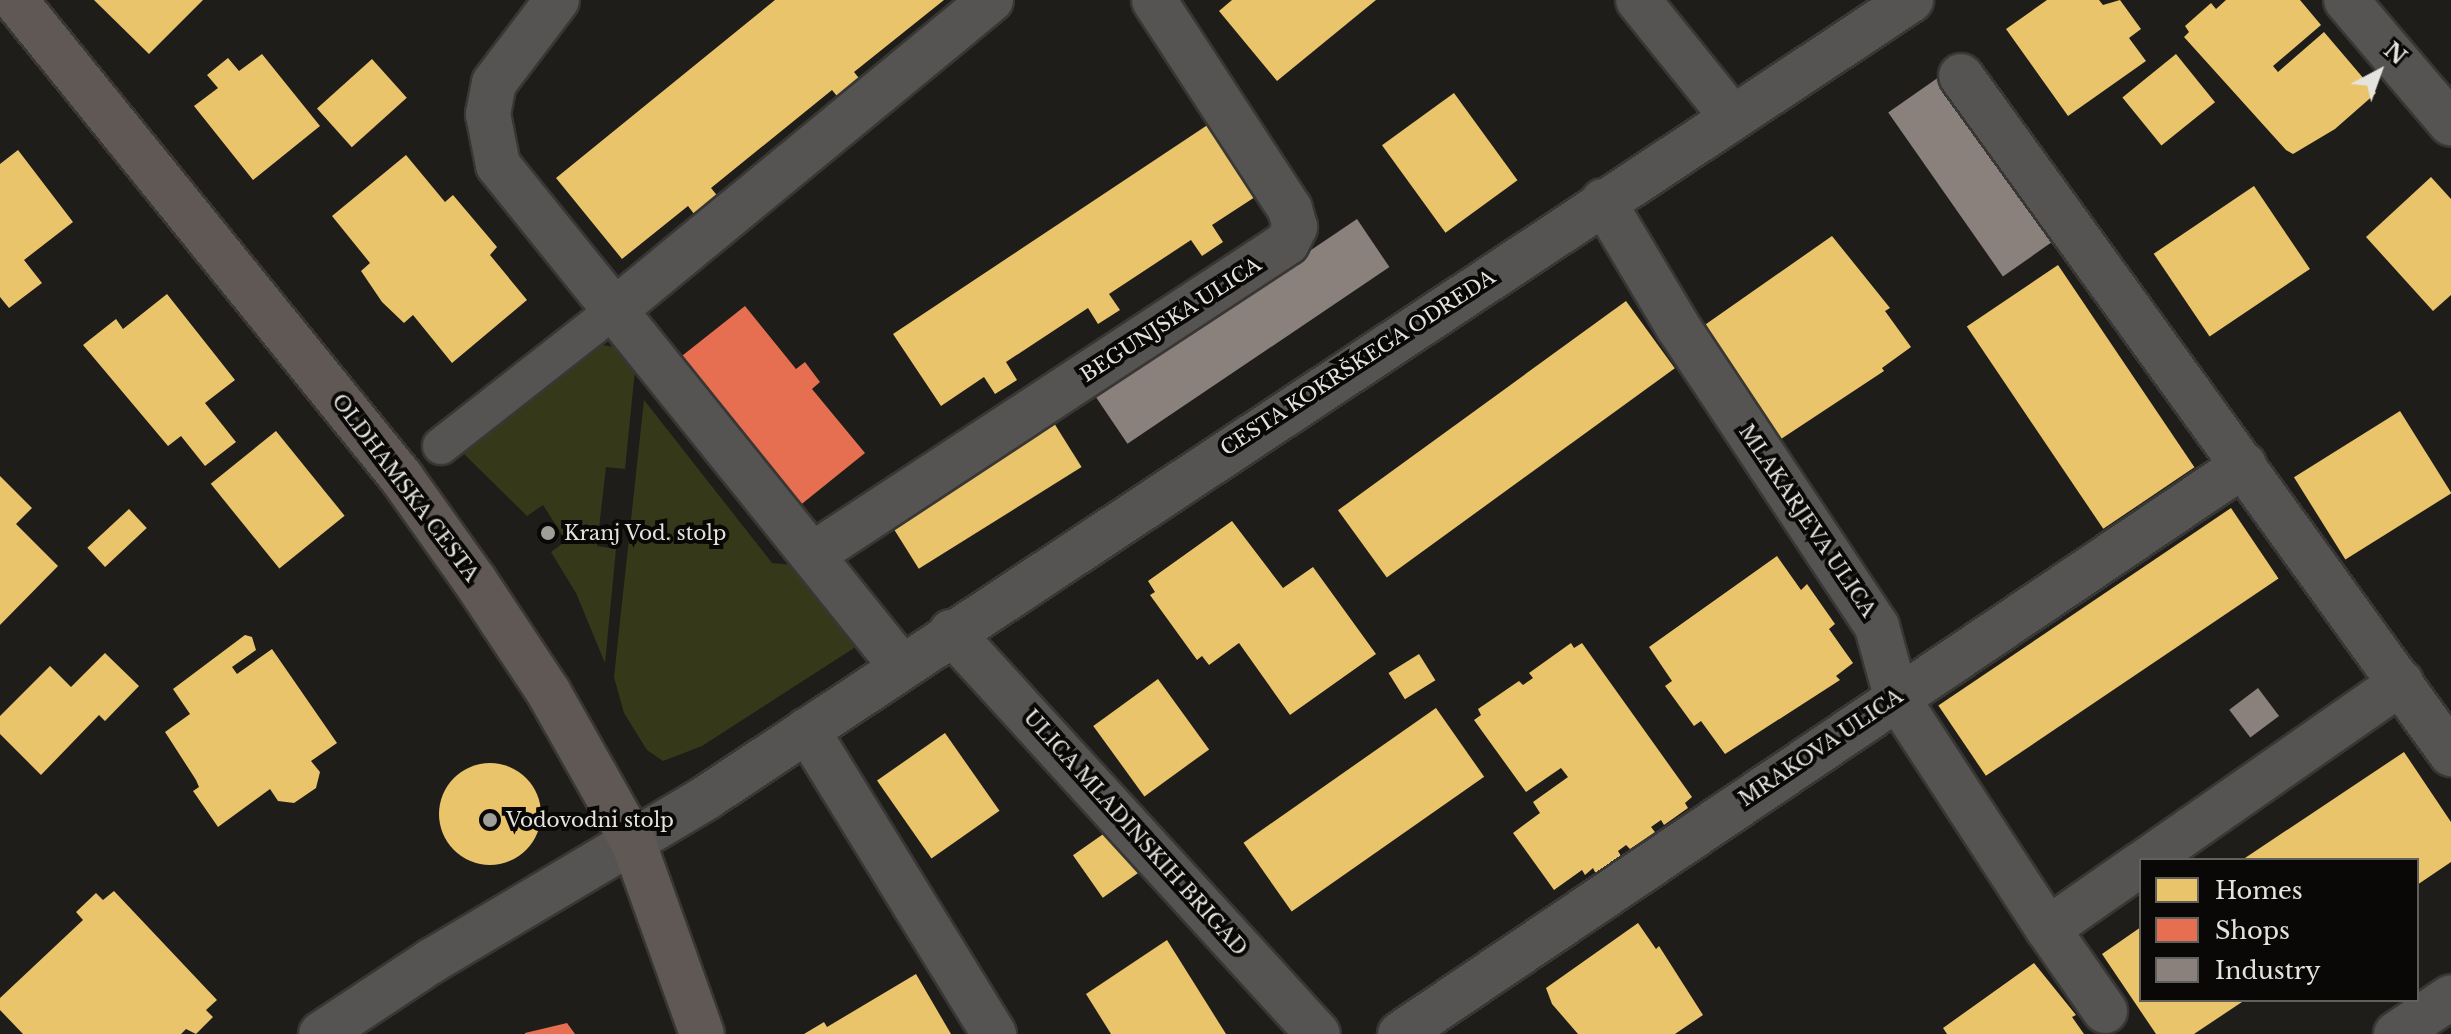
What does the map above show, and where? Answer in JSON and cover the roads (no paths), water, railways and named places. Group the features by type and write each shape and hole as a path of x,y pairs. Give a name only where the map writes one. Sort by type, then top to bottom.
{"main road":[{"name":"OLDHAMSKA CESTA","path":"15,0 401,477 549,693 634,844 702,1034"}],"street":[{"path":"557,0 494,83 488,114 498,165 630,297 815,553 901,666"},
{"path":"441,446 630,297 991,0"},
{"name":"BEGUNJSKA ULICA","path":"815,553 1272,254 1295,227 1290,209 1154,0"},
{"path":"1638,0 1733,118"},
{"name":"CESTA KOKRŠKEGA ODREDA","path":"321,1034 433,960 634,844 1911,0"},
{"path":"2346,0 2451,124"},
{"path":"1961,76 2451,754"},
{"name":"MLAKARJEVA ULICA","path":"1603,201 1678,327 1877,627 1896,696 2105,1011"},
{"name":"MRAKOVA ULICA","path":"1400,1034 1896,696 2244,465"},
{"name":"ULICA MLADINSKIH BRIGAD","path":"951,632 1318,1034"},
{"path":"2150,858 2401,683"},
{"path":"807,730 994,1034"},
{"path":"2048,929 2139,865"},
{"path":"2396,1034 2451,997"}],"place":[{"name":"Kranj Vod. stolp","path":"548,533"},
{"name":"Vodovodni stolp","path":"490,820"}]}
